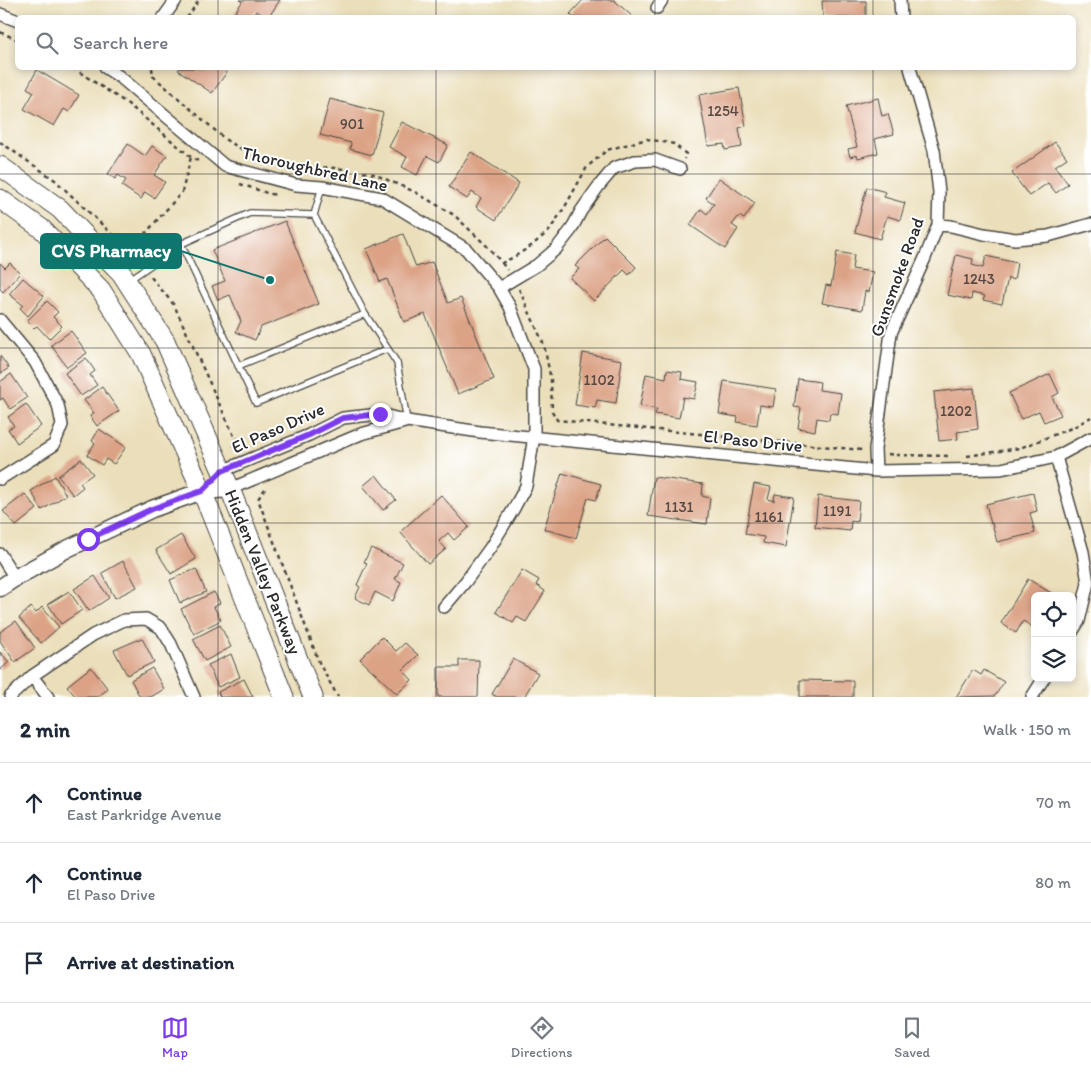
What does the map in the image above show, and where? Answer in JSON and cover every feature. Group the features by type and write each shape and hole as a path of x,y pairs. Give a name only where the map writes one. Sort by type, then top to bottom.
{"main road":[{"name":"Hidden Valley Parkway","path":"0,166 60,209 122,274 165,341 230,489 313,697"},
{"name":"Hidden Valley Parkway","path":"0,199 42,229 101,290 141,354 202,491 284,697"},
{"path":"202,491 222,471"},
{"path":"0,588 67,549 152,509 202,491 230,489"}],"street":[{"path":"165,15 176,0"},
{"path":"900,0 901,15"},
{"path":"0,14 15,20"},
{"name":"Gunsmoke Road","path":"876,471 876,452 891,333 938,225 939,192 934,150 911,70"},
{"name":"Thoroughbred Lane","path":"123,72 225,166 296,185 322,187 382,198 466,249 499,288 510,307 534,370 534,436 526,486 485,554 444,607"},
{"path":"499,288 537,265 556,249 571,230 581,210 614,168 635,160 655,160 680,169"},
{"path":"938,225 952,226 1015,239 1048,236 1091,224"},
{"path":"0,320 35,362 58,405 62,426 54,445 0,479"},
{"name":"El Paso Drive","path":"222,471 309,435 343,418 380,414 407,421 480,432 876,471 1001,469 1056,458 1091,438"},
{"name":"El Paso Drive","path":"230,489 361,434 407,421"},
{"path":"1056,458 1083,552 1088,583 1079,621 1076,626"},
{"path":"0,554 15,578"},
{"path":"10,697 32,676 92,635 124,620 146,619 161,628 171,644 194,697"},
{"path":"32,676 48,697"},
{"path":"1032,697 1041,682"}],"lane":[{"path":"322,187 314,215 365,314 397,363 407,421"},
{"path":"127,281 180,244 250,213 314,215"},
{"path":"180,244 256,403 387,349"},
{"path":"238,366 365,314"}],"path":[{"path":"189,15 199,0"},
{"path":"0,32 15,39"},
{"path":"76,70 128,104 191,157 182,192 130,251"},
{"path":"152,70 153,76 226,140 254,156 288,165 337,168 374,174 416,192 454,215 489,248 502,263 521,292 544,345 551,380 552,411 557,420 897,455 956,456"},
{"path":"502,263 531,246 549,231 566,206 587,167 608,150 647,139 674,144 686,154 680,169"},
{"path":"0,142 55,180 130,251 174,305 235,438 234,446"},
{"path":"966,456 1020,448 1074,427 1091,417"},
{"path":"235,438 246,443"},
{"path":"258,499 266,488"},
{"path":"253,496 258,499 320,665 338,697"}],"building":[{"path":"240,0 280,0 270,15 263,15 256,11 253,15 233,15 242,2"},
{"path":"583,0 614,0 631,15 571,15"},
{"path":"822,1 866,1 866,15 823,15"},
{"path":"37,70 79,95 69,112 64,109 54,126 24,109 34,92 27,88"},
{"path":"178,70 229,70 212,93"},
{"path":"739,88 746,126 739,128 742,147 725,150 724,144 708,146 699,95"},
{"path":"878,98 882,116 888,114 894,134 875,139 878,153 858,158 857,155 850,157 848,149 857,147 846,106"},
{"path":"330,99 383,113 372,155 350,149 351,143 320,135"},
{"path":"402,122 448,145 439,162 427,156 417,175 402,167 407,157 389,147"},
{"path":"1055,142 1067,158 1055,166 1068,184 1056,193 1048,183 1029,196 1012,173"},
{"path":"128,144 145,156 152,146 167,156 154,175 165,182 154,198 145,192 141,199 122,186 126,180 118,175 115,179 108,174"},
{"path":"471,152 519,183 496,220 476,207 481,198 472,192 467,199 449,187"},
{"path":"719,178 755,203 744,219 739,216 732,225 738,229 725,249 690,225 701,209 707,214 714,204 706,198"},
{"path":"867,187 886,192 884,197 905,203 900,220 887,216 880,239 855,232"},
{"path":"285,221 319,304 261,327 255,340 236,332 241,321 230,295 218,300 212,286 225,281 212,250"},
{"path":"403,234 416,267 432,262 448,303 461,298 494,379 458,394 425,314 404,322 387,279 380,282 366,249"},
{"path":"605,236 636,267 629,275 624,270 594,301 570,278 579,269 575,266"},
{"path":"837,252 854,255 852,269 873,272 869,292 865,291 862,310 822,303 826,285 831,286"},
{"path":"956,255 973,259 972,265 983,268 986,256 1017,263 1014,280 1008,278 1002,304 983,300 985,296 972,293 971,300 947,295"},
{"path":"0,263 5,268 10,263 20,273 3,292 0,289"},
{"path":"23,278 44,296 28,316 20,308 23,305 9,294"},
{"path":"47,301 58,312 53,317 62,326 49,339 37,326 34,328 27,321"},
{"path":"71,331 87,353 67,367 51,345"},
{"path":"583,353 622,360 616,403 597,400 595,408 575,405"},
{"path":"0,356 9,368 0,374"},
{"path":"86,358 95,371 90,375 97,385 81,396 65,373"},
{"path":"667,370 682,372 681,379 698,382 694,399 683,397 679,418 655,414 657,409 640,406 646,374 666,378"},
{"path":"11,374 27,398 10,409 3,398 0,400 0,382"},
{"path":"1050,374 1059,393 1052,397 1061,415 1044,422 1039,411 1021,419 1009,393"},
{"path":"798,379 820,382 819,390 841,393 838,414 830,413 829,420 817,418 815,431 798,428 801,408 794,407"},
{"path":"724,381 776,389 773,407 760,405 757,425 737,422 738,417 719,414"},
{"path":"102,387 119,411 97,426 90,416 94,413 84,400"},
{"path":"974,388 978,429 957,432 958,439 939,441 934,392"},
{"path":"26,404 41,426 17,443 8,429 14,426 8,417"},
{"path":"99,429 126,447 114,464 106,459 102,465 87,455 95,443 92,441"},
{"path":"81,459 93,474 80,483 83,487 73,495 58,476"},
{"path":"562,473 601,484 596,500 588,498 576,538 544,529"},
{"path":"376,475 396,500 383,510 363,486"},
{"path":"55,476 66,495 42,510 31,491"},
{"path":"654,477 703,484 702,496 710,498 707,524 648,516"},
{"path":"754,484 771,487 768,499 774,501 775,494 794,497 786,547 763,543 764,537 745,534"},
{"path":"1033,493 1037,511 1030,513 1035,533 997,542 986,504"},
{"path":"25,494 37,509 16,526 3,511"},
{"path":"441,495 469,527 454,540 448,533 439,541 446,549 428,564 400,532"},
{"path":"818,496 859,501 857,522 851,521 850,531 815,527"},
{"path":"181,535 196,559 171,574 156,550"},
{"path":"371,548 403,563 395,579 401,582 393,601 375,592 369,605 355,598 360,587 357,585 367,563 364,562"},
{"path":"123,561 137,587 115,598 102,573"},
{"path":"196,569 206,592 180,603 170,580"},
{"path":"522,570 539,580 536,585 545,591 526,622 517,617 513,623 496,612"},
{"path":"95,576 109,598 89,611 74,589"},
{"path":"1028,579 1049,592 1031,592 1031,626 1023,621 1016,633 1001,623"},
{"path":"69,591 82,610 61,624 48,604"},
{"path":"214,592 220,603 214,607 221,620 194,634 181,609"},
{"path":"31,607 36,613 42,607 59,627 41,643 19,618"},
{"path":"16,621 35,648 15,662 0,641 0,632"},
{"path":"220,625 231,647 205,661 193,639"},
{"path":"382,637 396,651 405,643 418,655 403,670 412,680 397,694 360,659"},
{"path":"142,638 154,662 127,675 114,650"},
{"path":"0,652 9,662 0,670"},
{"path":"231,654 240,677 218,687 208,665"},
{"path":"513,659 538,673 524,697 497,697 492,694"},
{"path":"459,660 479,660 478,697 438,697 438,667 459,667"},
{"path":"91,667 108,689 97,697 76,697 67,686"},
{"path":"152,668 164,689 151,697 140,697 131,680"},
{"path":"973,670 981,675 984,670 1004,682 995,696 956,697"},
{"path":"244,679 253,697 220,697 218,692"},
{"path":"800,680 853,681 853,697 800,697"}],"place":[{"name":"CVS Pharmacy","path":"270,280"}],"route":[{"path":"88,539 152,509 202,491 222,471 309,435 343,418 380,414"}]}
